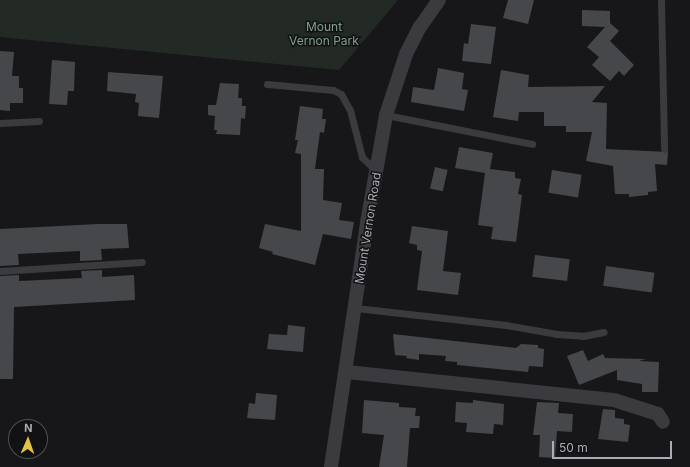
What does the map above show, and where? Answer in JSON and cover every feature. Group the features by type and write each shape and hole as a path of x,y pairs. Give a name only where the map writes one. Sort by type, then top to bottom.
{"street":[{"name":"Mount Vernon Road","path":"331,467 347,372 376,171 386,115 406,54 420,27 439,0"},
{"path":"347,372 614,400 658,414 664,422"}],"lane":[{"path":"661,0 664,149"},
{"path":"267,84 332,90 341,94 350,110 362,157 376,171"},
{"path":"386,115 532,144"},
{"path":"0,123 39,121"},
{"path":"0,271 142,262"},
{"path":"356,308 506,325 557,334 584,336 604,332"}],"green space":[{"name":"Mount Vernon Park","path":"0,0 398,0 339,70 0,37"}],"building":[{"path":"508,0 534,0 528,24 503,18"},
{"path":"582,10 610,11 610,23 619,31 610,41 634,65 624,76 619,71 610,81 592,65 599,57 587,47 605,27 582,26"},
{"path":"471,24 496,27 491,64 462,61 464,43 468,44"},
{"path":"0,51 14,52 12,76 19,76 19,88 23,88 23,103 10,103 10,111 0,110"},
{"path":"52,60 75,62 74,91 68,91 67,105 49,104"},
{"path":"438,68 464,73 462,89 468,90 464,111 411,102 413,87 434,90"},
{"path":"501,70 529,75 528,87 605,86 592,102 607,103 606,149 668,152 667,165 655,164 657,191 648,192 648,195 629,197 629,194 615,194 613,166 586,161 592,132 566,132 566,126 544,126 544,112 519,112 518,121 493,117"},
{"path":"108,72 163,76 159,118 138,116 139,103 135,102 136,94 107,91"},
{"path":"220,83 239,84 238,98 242,98 242,106 246,106 245,119 241,118 240,135 216,134 217,130 214,130 215,116 208,115 208,105 216,105"},
{"path":"300,106 323,109 322,119 326,119 324,133 320,132 315,169 324,169 323,200 342,203 339,220 354,222 351,239 323,234 315,265 272,254 273,252 259,248 265,224 301,231 301,154 295,153 298,140 295,140"},
{"path":"459,147 493,153 490,169 515,172 515,178 521,179 518,194 522,195 516,242 491,239 493,227 478,225 485,173 455,168"},
{"path":"435,167 448,170 443,191 430,188"},
{"path":"552,170 582,175 578,197 548,193"},
{"path":"127,224 129,248 101,249 102,260 80,261 80,251 18,254 19,265 0,266 0,229"},
{"path":"412,226 448,231 443,271 461,273 458,295 417,290 422,251 417,250 417,245 409,243"},
{"path":"535,255 570,259 567,281 532,277"},
{"path":"606,266 655,273 652,293 603,286"},
{"path":"102,270 102,277 134,275 135,300 14,307 13,379 0,379 0,276 19,275 19,281 82,278 81,271"},
{"path":"288,325 305,327 303,352 267,349 269,334 287,335"},
{"path":"393,334 516,348 521,344 538,345 538,348 544,349 543,367 529,366 528,372 457,365 457,362 445,361 446,356 419,354 419,360 406,358 407,356 395,355"},
{"path":"583,350 588,361 603,354 605,358 646,359 639,361 659,362 658,392 642,392 642,384 617,380 617,370 579,385 567,356"},
{"path":"256,393 277,395 275,420 247,418 249,403 255,404"},
{"path":"364,400 399,403 399,407 416,408 415,416 420,416 419,428 410,428 407,467 379,467 384,435 362,433"},
{"path":"473,400 504,404 503,425 494,424 493,434 466,432 467,423 455,422 456,402 473,403"},
{"path":"537,402 559,403 558,413 573,414 572,432 557,431 555,458 539,457 540,435 533,435"},
{"path":"603,409 615,410 615,418 624,419 624,424 630,425 628,442 598,439"}]}
